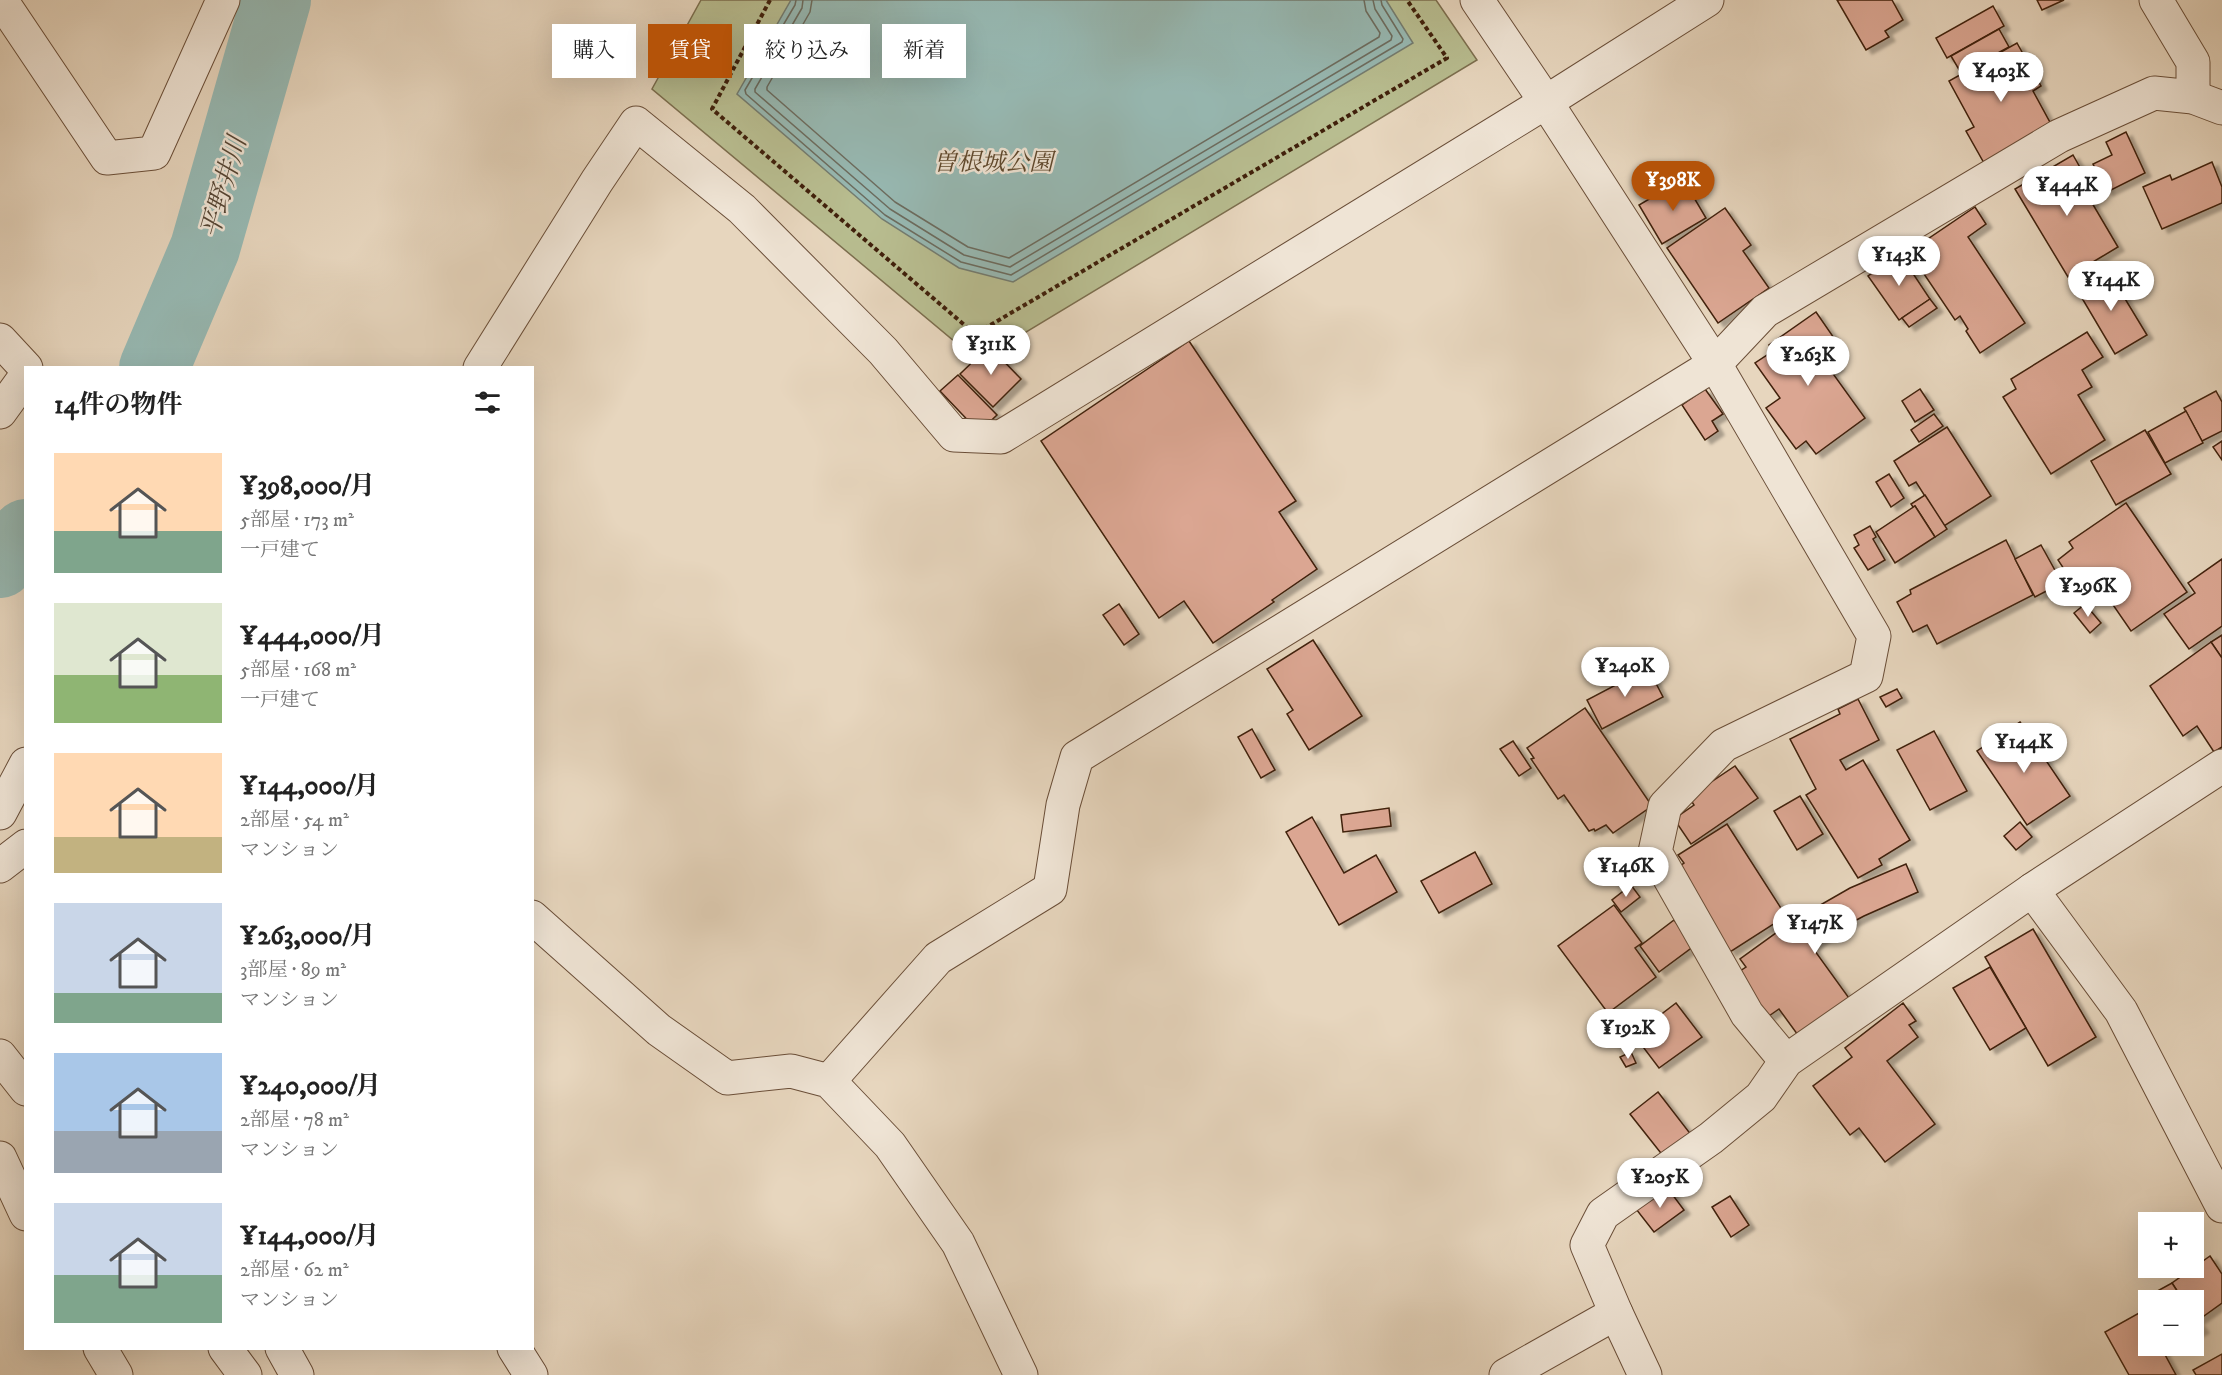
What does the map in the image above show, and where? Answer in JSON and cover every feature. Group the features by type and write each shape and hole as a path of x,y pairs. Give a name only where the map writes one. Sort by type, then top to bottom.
{"street":[{"path":"1,0 107,158 154,153 223,0"},
{"path":"1477,0 1546,102 1715,364 1874,636 1866,676 1724,745 1665,806 1655,852 1747,1014 1786,1061"},
{"path":"481,366 636,123 742,209 883,351 954,435 1001,437 1546,102 1707,0"},
{"path":"829,1081 938,958 1050,889 1063,805 1077,757 1715,364 1765,311 2059,136 2154,93 2207,103 2193,62 2156,0"},
{"path":"0,339 24,366"},
{"path":"0,412 24,379"},
{"path":"1645,1375 1587,1245 1603,1214 1711,1138 1761,1097 1786,1061 2032,890 2222,766"},
{"path":"0,813 24,768"},
{"path":"0,866 24,848"},
{"path":"2032,890 2121,1011 2222,1206"},
{"path":"534,919 659,1030 727,1078 791,1071 829,1081 890,1145 958,1243 1021,1375"},
{"path":"0,1056 24,1086"},
{"path":"0,1158 24,1210"},
{"path":"1506,1375 1616,1313"},
{"path":"101,1350 116,1375"},
{"path":"226,1350 245,1375"},
{"path":"283,1350 297,1375"},
{"path":"515,1350 531,1375"}],"path":[{"path":"770,0 712,109 975,334 1447,58 1407,0"}],"green space":[{"name":"曽根城公園","path":"701,0 1436,0 1477,60 978,361 652,89 658,78 732,78 732,24 688,24"}],"water":[{"name":"曽根城公園","path":"791,0 1386,0 1413,43 1013,282 959,268 882,219 737,94 746,78 870,78 870,24 777,24"}],"building":[{"path":"1837,0 1892,0 1903,20 1885,31 1889,37 1866,50"},
{"path":"2037,0 2064,0 2042,10"},
{"path":"1993,6 2004,26 1947,58 1936,38"},
{"path":"1999,29 2009,47 1961,73 1951,56"},
{"path":"2017,43 2041,86 2033,91 2052,126 1984,163 1966,131 1974,127 1949,81"},
{"path":"2126,132 2145,173 2107,192 2093,164 2112,155 2106,142"},
{"path":"2073,155 2082,171 2075,174 2118,247 2068,277 2015,189"},
{"path":"2212,162 2222,187 2222,203 2162,229 2143,187 2170,175 2172,180"},
{"path":"1683,179 1706,218 1662,244 1639,205"},
{"path":"1975,207 1986,224 1968,237 2025,323 1980,353 1966,331 1968,329 1960,316 1955,320 1922,271 1929,267 1916,247"},
{"path":"1725,208 1751,245 1743,251 1769,288 1718,323 1667,248"},
{"path":"1900,254 1930,299 1899,320 1868,276"},
{"path":"2107,269 2147,335 2115,354 2076,288"},
{"path":"1930,299 1937,308 1909,327 1902,318"},
{"path":"1816,312 1834,338 1823,346 1838,366 1831,371 1865,418 1816,454 1806,441 1796,449 1766,408 1780,398 1755,363 1773,351 1769,345"},
{"path":"2087,332 2103,357 2082,370 2092,387 2078,395 2105,440 2051,474 2003,397 2016,389 2011,379"},
{"path":"1189,341 1296,501 1279,512 1317,569 1272,600 1274,602 1213,643 1184,601 1159,618 1041,441"},
{"path":"989,346 1021,379 993,407 960,374"},
{"path":"958,375 997,415 979,432 940,391"},
{"path":"1705,389 1723,414 1712,421 1718,431 1705,440 1682,405"},
{"path":"1920,389 1934,410 1915,422 1902,401"},
{"path":"2216,391 2222,402 2222,431 2202,441 2184,408"},
{"path":"2186,411 2203,443 2165,463 2148,432"},
{"path":"1934,414 1943,426 1919,442 1911,430"},
{"path":"1947,427 1991,496 1944,526 1916,482 1909,486 1894,461"},
{"path":"2145,430 2171,474 2116,505 2091,461"},
{"path":"2222,441 2222,460 2213,447"},
{"path":"1889,474 1904,498 1891,507 1876,482"},
{"path":"1925,495 1947,529 1935,537 1915,506 1911,504"},
{"path":"2126,503 2187,592 2131,631 2098,583 2081,595 2058,560 2073,548 2069,542"},
{"path":"1915,506 1935,537 1895,563 1876,532"},
{"path":"1870,526 1876,537 1873,539 1885,560 1868,570 1854,548 1859,545 1854,535"},
{"path":"2006,540 2033,595 1937,644 1927,625 1913,632 1897,602 1911,594 1910,590"},
{"path":"2041,545 2062,583 2035,597 2015,559"},
{"path":"2222,559 2222,626 2189,649 2164,614 2195,593 2188,583"},
{"path":"1119,604 1139,634 1124,645 1103,615"},
{"path":"2085,604 2101,623 2090,633 2074,613"},
{"path":"2222,635 2222,658 2211,642"},
{"path":"1313,640 1362,716 1309,750 1287,714 1293,710 1267,669"},
{"path":"2211,642 2222,658 2222,747 2214,752 2197,726 2183,736 2150,686"},
{"path":"1648,668 1663,697 1602,729 1587,700"},
{"path":"1897,689 1902,698 1886,707 1880,697"},
{"path":"1858,699 1879,740 1840,760 1846,770 1863,760 1910,840 1879,859 1882,865 1858,878 1806,795 1816,789 1790,739 1840,714 1838,709"},
{"path":"1585,708 1652,806 1613,833 1606,825 1595,831 1594,829 1589,831 1564,795 1558,799 1531,759 1534,758 1527,748"},
{"path":"2020,722 2070,796 2027,825 1977,751"},
{"path":"1252,729 1275,770 1261,778 1238,737"},
{"path":"1934,731 1967,791 1930,810 1897,750"},
{"path":"1513,741 1531,768 1519,776 1500,749"},
{"path":"1735,766 1758,798 1691,844 1674,819 1694,805 1689,797"},
{"path":"1800,796 1823,834 1797,850 1774,811"},
{"path":"1389,808 1391,826 1343,832 1341,815"},
{"path":"1312,817 1344,873 1376,855 1397,892 1339,925 1286,832"},
{"path":"2020,822 2032,837 2016,850 2004,836"},
{"path":"1727,824 1786,916 1730,952 1677,868 1684,863 1678,855"},
{"path":"1475,852 1492,884 1439,913 1421,881"},
{"path":"1906,864 1918,892 1864,916 1828,935 1812,947 1854,1005 1803,1042 1779,1009 1766,1018 1740,971 1746,967 1740,959 1809,909 1810,911 1850,888"},
{"path":"1631,885 1640,897 1621,912 1612,900"},
{"path":"1614,905 1642,943 1635,948 1656,977 1608,1013 1558,946"},
{"path":"1674,920 1694,946 1659,972 1640,946"},
{"path":"2033,929 2096,1037 2048,1066 1985,957"},
{"path":"1990,967 2026,1028 1990,1050 1953,988"},
{"path":"1676,1003 1702,1037 1659,1068 1634,1035"},
{"path":"1903,1003 1916,1021 1909,1025 1918,1037 1887,1061 1935,1124 1885,1162 1859,1128 1850,1135 1813,1086 1852,1057 1845,1048"},
{"path":"1615,1014 1628,1030 1612,1043 1600,1027"},
{"path":"1631,1052 1636,1063 1626,1067 1620,1057"},
{"path":"1658,1092 1692,1136 1664,1157 1630,1114"},
{"path":"1666,1186 1684,1210 1654,1232 1636,1209"},
{"path":"1730,1196 1749,1225 1731,1237 1712,1207"},
{"path":"2210,1256 2222,1274 2222,1303 2204,1316 2204,1290 2177,1290 2172,1283 2179,1278 2204,1278 2204,1260"},
{"path":"2172,1283 2177,1290 2159,1290"},
{"path":"2138,1314 2138,1356 2166,1356 2176,1375 2129,1375 2105,1332"},
{"path":"2222,1354 2222,1375 2196,1375 2193,1370"}],"waterway":[{"name":"平野井川","path":"155,366 205,248 276,0"},
{"name":"平野井川","path":"0,563 24,536"}]}
